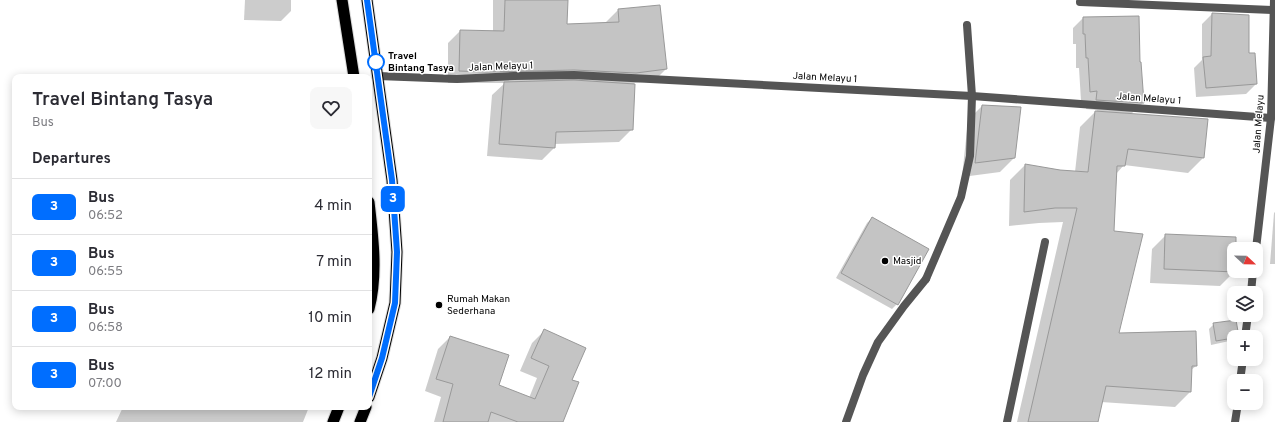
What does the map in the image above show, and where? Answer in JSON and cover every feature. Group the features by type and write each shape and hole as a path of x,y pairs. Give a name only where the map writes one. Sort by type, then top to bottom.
{"highway":[{"path":"342,0 354,74"},
{"path":"367,0 392,180 397,252 395,303 382,358 372,388"},
{"path":"372,231 374,250 372,297"},
{"path":"333,422 338,410"},
{"path":"360,422 365,410"}],"street":[{"name":"Jalan Melayu","path":"1257,242 1271,118 1274,0"},
{"path":"1080,2 1273,10"},
{"path":"846,422 863,375 878,342 926,279 961,197 970,156 972,96 967,25"},
{"name":"Jalan Melayu 1","path":"378,76 457,79 574,75 972,96 1271,118"},
{"path":"1007,422 1045,242"},
{"path":"1236,422 1237,410"}],"building":[{"path":"505,0 568,0 567,24 619,22 618,9 660,5 667,69 636,73 574,70 486,72 459,71 460,30 504,31"},
{"path":"1212,13 1249,15 1249,53 1255,53 1257,84 1206,88 1203,57 1211,56"},
{"path":"1139,16 1140,62 1144,103 1096,100 1097,91 1090,92 1088,58 1086,58 1085,34 1083,34 1083,17"},
{"path":"574,80 635,84 633,130 556,132 555,148 499,144 504,82"},
{"path":"982,105 1021,107 1015,158 975,163"},
{"path":"1095,111 1208,119 1204,158 1128,149 1125,166 1117,166 1114,231 1143,234 1119,333 1196,331 1197,366 1192,366 1191,392 1106,386 1098,422 1028,422 1077,208 1055,208 1024,212 1025,164 1060,170 1088,172"},
{"name":"Masjid","path":"872,217 929,249 898,305 841,273"},
{"path":"1165,234 1236,237 1236,242 1227,242 1227,272 1164,269"},
{"path":"1227,321 1236,322 1238,330 1227,330 1227,339 1216,341 1213,323"},
{"path":"544,329 586,348 572,380 579,382 563,422 518,422 491,412 488,422 443,422 453,384 436,379 450,336 509,355 499,385 535,399 549,366 531,358"}],"bus line":[{"name":"3","path":"367,0 392,180 397,252 395,303 382,358 372,388"}],"place":[{"name":"Travel Bintang Tasya","path":"376,62"},
{"name":"Masjid","path":"885,261"},
{"name":"Rumah Makan Sederhana","path":"439,305"}]}
